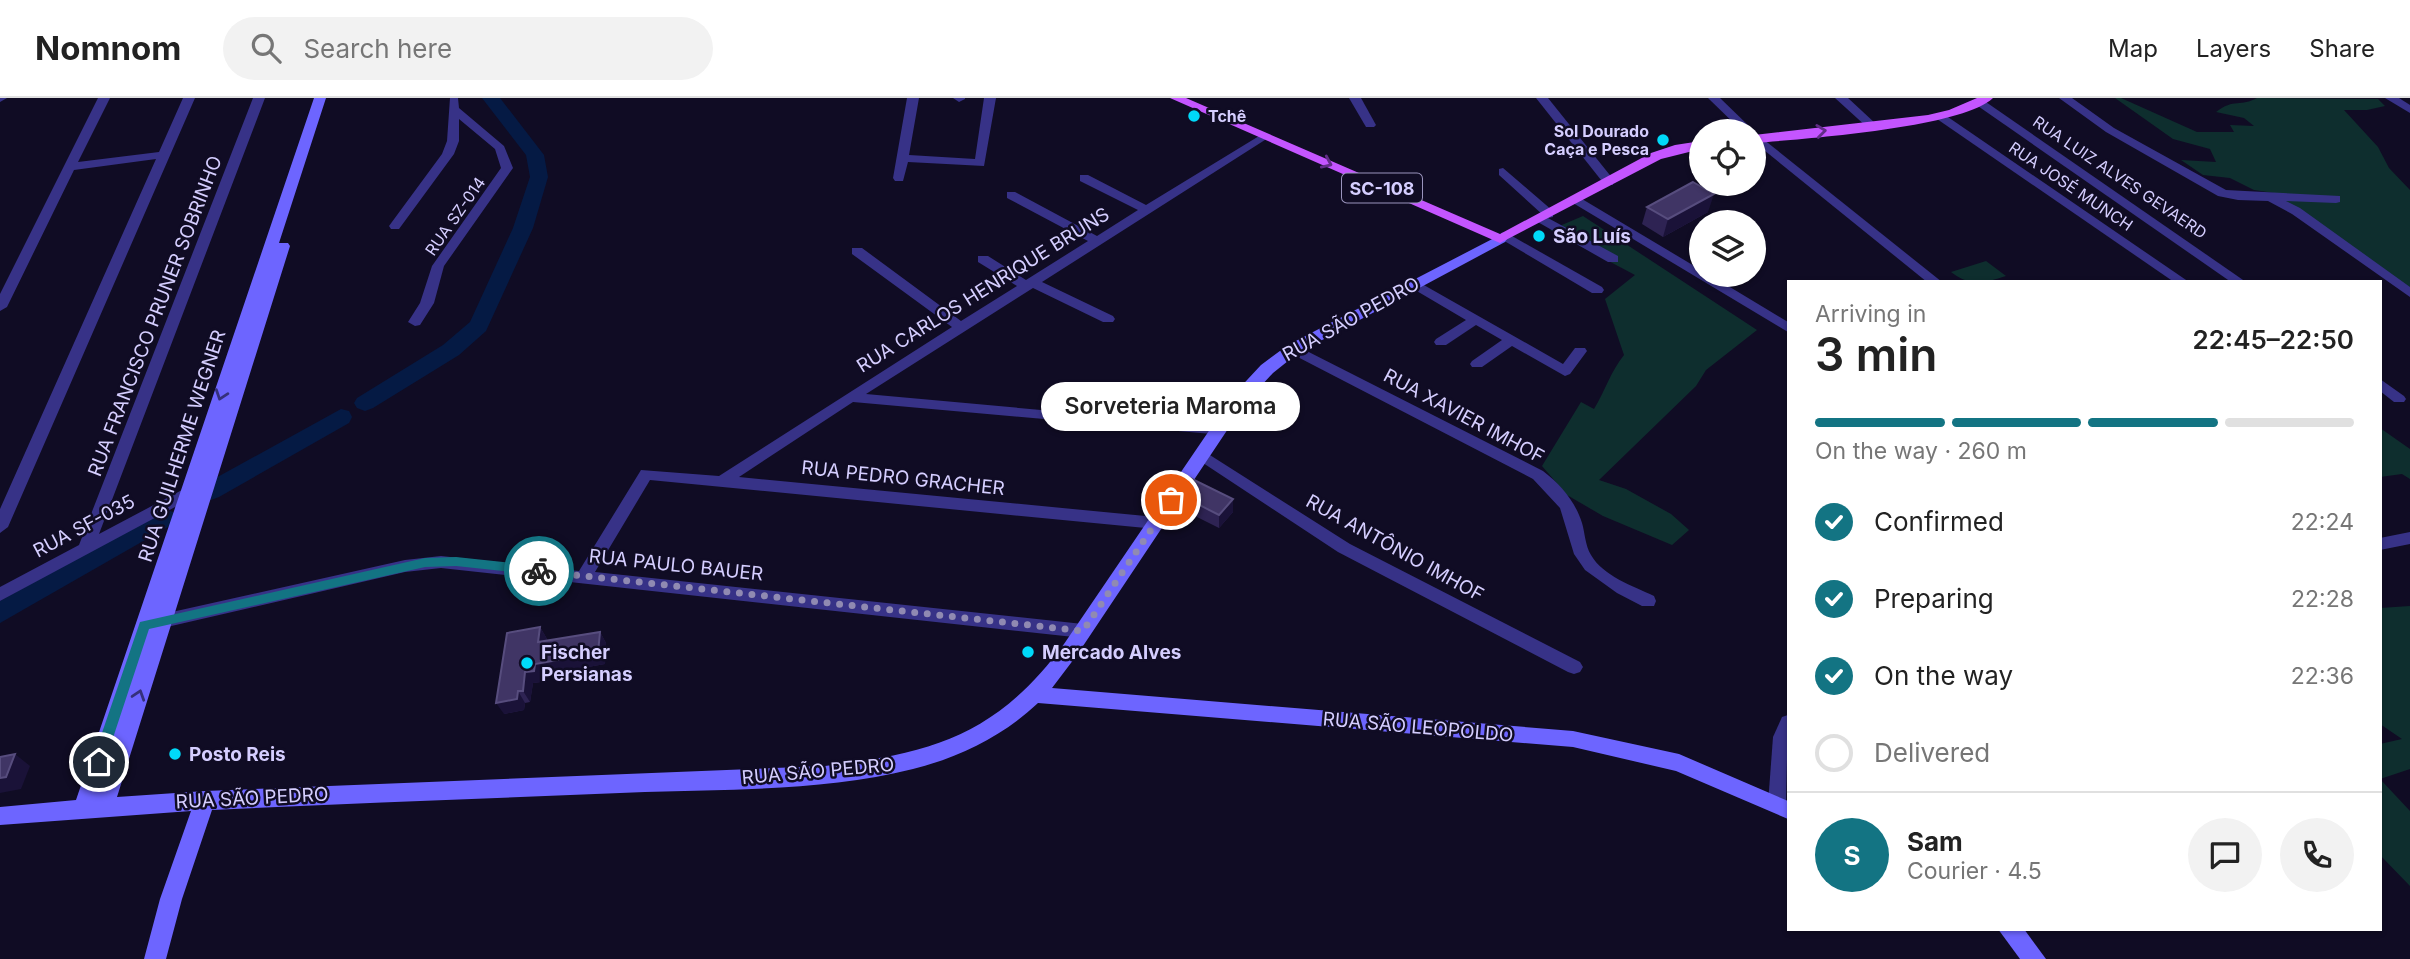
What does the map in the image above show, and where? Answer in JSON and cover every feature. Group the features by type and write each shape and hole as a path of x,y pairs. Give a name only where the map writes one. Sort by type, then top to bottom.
{"main road":[{"name":"RUA GUILHERME WEGNER","path":"319,118 320,98"},
{"name":"RUA GUILHERME WEGNER","path":"94,807 144,625 196,493 319,118 331,98"},
{"name":"SC-108","path":"1177,98 1502,238"},
{"path":"1766,136 1941,117 1976,101"},
{"path":"1502,238 1666,152 1689,147"},
{"name":"RUA SÃO PEDRO","path":"0,816 205,800 777,777 875,769 928,756 970,741 997,726 1036,695 1253,383 1293,349 1502,238"},
{"name":"RUA GUILHERME WEGNER","path":"94,807 163,621 196,493"},
{"name":"RUA SÃO LEOPOLDO","path":"1036,695 1573,740 1643,753 1679,763 1783,807"},
{"path":"155,959 171,899 205,800"},
{"path":"2010,931 2035,959"}],"street":[{"path":"0,307 104,98"},
{"path":"0,527 189,98"},
{"name":"RUA FRANCISCO PRUNER SOBRINHO","path":"86,548 259,98"},
{"path":"899,178 913,98"},
{"path":"904,158 980,163 990,98"},
{"path":"1355,98 1370,125"},
{"path":"1542,98 1609,182"},
{"path":"1714,98 1735,119"},
{"path":"1841,98 1872,126"},
{"path":"2065,98 2102,125 2207,187 2238,196 2336,199"},
{"path":"2391,98 2410,110"},
{"name":"RUA LUIZ ALVES GEVAERD","path":"1976,101 2237,280"},
{"path":"395,226 448,154 453,141 454,103"},
{"name":"RUA SZ-014","path":"415,322 427,303 438,266 507,168 500,148 454,103"},
{"name":"RUA JOSÉ MUNCH","path":"1941,117 2180,280"},
{"name":"RUA CARLOS HENRIQUE BRUNS","path":"725,479 1264,136"},
{"path":"1766,147 1933,280"},
{"path":"68,167 163,155"},
{"path":"1503,172 1545,216 1613,260"},
{"path":"1084,178 1147,210"},
{"path":"1011,195 1098,241"},
{"path":"2266,196 2296,211 2410,293"},
{"path":"1577,200 1787,327"},
{"path":"1502,238 1597,290"},
{"path":"857,251 961,327"},
{"path":"983,259 1029,284 1108,319"},
{"path":"1415,284 1565,371 1580,351"},
{"path":"1441,342 1477,319"},
{"path":"1477,363 1512,340"},
{"name":"RUA XAVIER IMHOF","path":"1293,349 1538,475 1566,505 1581,551 1588,563 1605,577 1648,601"},
{"path":"2382,386 2399,399"},
{"path":"850,397 1218,430"},
{"name":"RUA ANTÔNIO IMHOF","path":"1202,455 1344,548 1574,667"},
{"name":"RUA PEDRO GRACHER","path":"584,576 646,474 725,479 1156,523"},
{"name":"RUA SF-035","path":"0,596 86,548 196,493"},
{"path":"2382,544 2410,538"},
{"name":"RUA PAULO BAUER","path":"144,625 425,563 456,562 1083,631"},
{"path":"1783,807 1782,737 1787,724"}],"green space":[{"path":"2115,98 2121,98 2197,132 2234,132 2230,125 2254,126 2244,118 2216,112 2228,105 2257,98 2378,99 2385,106 2367,110 2344,110 2378,147 2389,168 2410,190 2410,288 2274,193 2254,190 2230,178 2203,175 2181,160 2216,162 2210,149 2173,139"},
{"path":"1583,216 1757,330 1706,370 1696,386 1599,480 1626,489 1671,514 1689,530 1672,545 1603,516 1567,495 1542,466 1581,402 1594,409 1624,355 1605,299 1635,275 1550,230"},
{"path":"1986,261 2006,276 1991,280 1965,280 1951,272"},
{"path":"2382,429 2410,449 2410,479 2402,474 2382,477"},
{"path":"2410,606 2410,769 2382,778 2382,744 2402,739 2382,725 2382,608"},
{"path":"2382,781 2410,811 2410,886 2382,857"}],"building":[{"path":"1689,184 1689,196 1710,196 1668,219 1647,207"},
{"path":"1190,478 1233,499 1219,515 1178,494"},
{"path":"540,627 538,642 600,632 598,653 535,664 534,671 525,672 523,691 518,691 517,699 496,703 507,633"},
{"path":"15,754 6,777 0,778 0,757"}],"waterway":[{"path":"365,403 451,350 479,326 523,228 539,177 535,155 491,98"},
{"path":"211,491 341,417"},
{"path":"0,613 164,518"}],"way so far":[{"path":"539,571 1083,631 1171,500"}],"place":[{"name":"Tchê","path":"1194,116"},
{"name":"Sol Dourado Caça e Pesca","path":"1663,140"},
{"name":"São Luís","path":"1539,236"},
{"name":"Sorveteria Maroma","path":"1171,500"},
{"name":"Mercado Alves","path":"1028,652"},
{"name":"Fischer Persianas","path":"527,663"},
{"name":"Posto Reis","path":"175,754"}],"route":[{"path":"99,762 144,625 425,563 456,562 539,571"}]}
